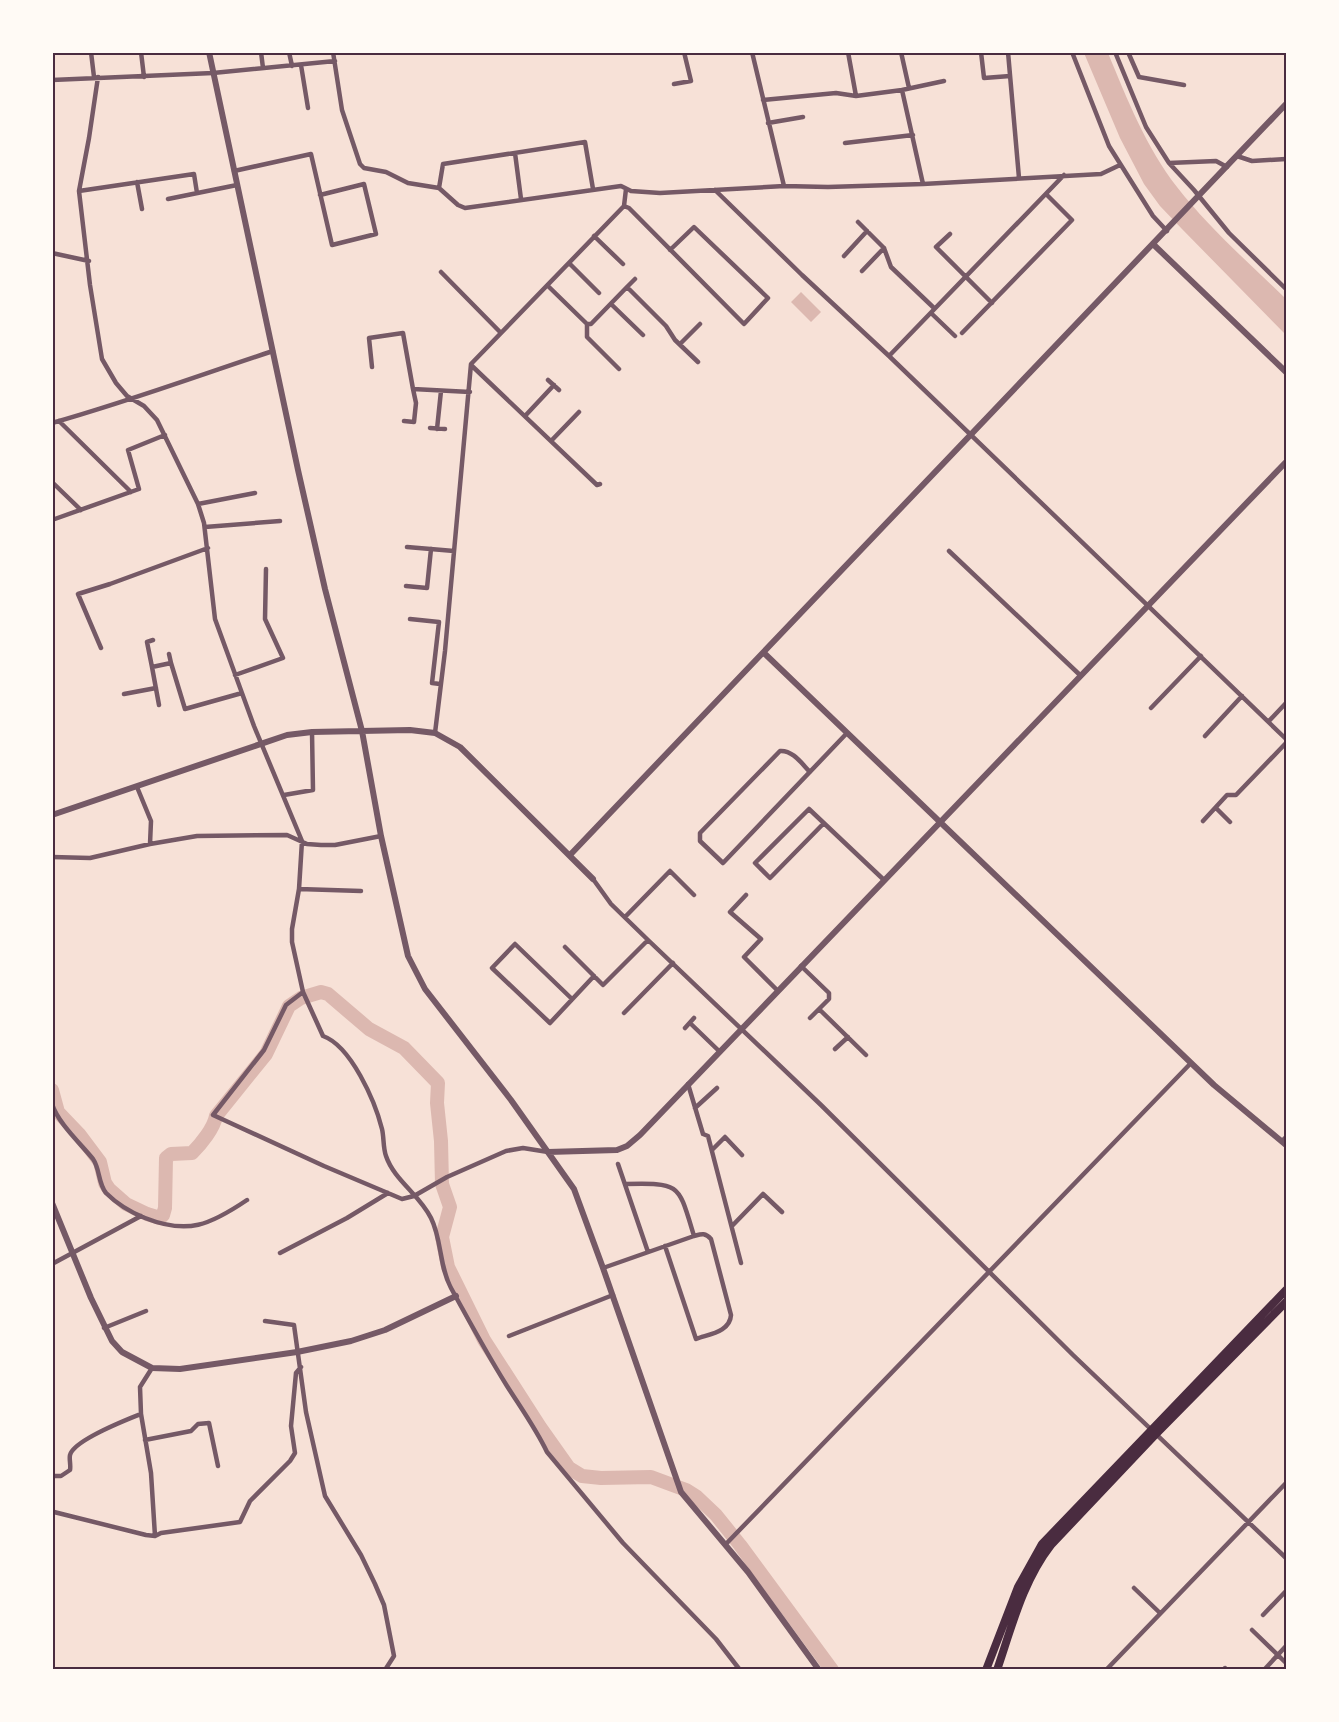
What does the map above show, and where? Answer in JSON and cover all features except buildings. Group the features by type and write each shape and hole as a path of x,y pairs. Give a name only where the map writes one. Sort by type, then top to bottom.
{"highway":[{"path":"997,1670 1024,1590 1040,1559 1154,1431 1287,1290"},
{"path":"986,1670 1011,1603 1034,1556 1053,1531 1287,1302"}],"street":[{"path":"92,52 96,77 89,138 79,191 80,214 89,261 90,285 102,359 116,383 127,396 144,406 157,420 198,504 205,527 215,619 242,693 302,841 292,942 304,995 323,1036 331,1039 345,1053 361,1078 382,1128 385,1155 394,1171 431,1217 438,1237 444,1271 456,1296 487,1353 548,1452 623,1543 716,1639 741,1670"},
{"path":"141,52 144,77"},
{"path":"209,52 323,578 362,731 381,836 408,956 425,989 511,1100 574,1189 681,1492 748,1572 819,1670"},
{"path":"261,52 262,68"},
{"path":"289,52 292,66"},
{"path":"333,52 342,110 360,164 364,168 386,172 408,183 439,188 458,206 465,208 621,186 631,191 660,193 784,186 923,184 1065,174 1101,174 1120,165"},
{"path":"674,84 691,81 684,52"},
{"path":"752,52 784,186"},
{"path":"848,52 856,96"},
{"path":"901,52 909,88"},
{"path":"981,52 984,78 1010,76"},
{"path":"1008,52 1019,178"},
{"path":"1072,52 1109,146 1153,216 1168,230"},
{"path":"1115,52 1146,127 1169,163 1197,200 1216,216 1229,234 1287,289"},
{"path":"1128,52 1139,77 1184,85"},
{"path":"52,80 213,73 335,61"},
{"path":"302,65 308,108"},
{"path":"763,100 836,93 856,96 902,90 944,81"},
{"path":"902,90 923,184"},
{"path":"570,855 1287,104"},
{"path":"768,123 803,117"},
{"path":"845,144 913,135"},
{"path":"439,188 443,164 585,142 593,189"},
{"path":"514,153 521,200"},
{"path":"234,171 311,154 320,195 332,245 376,234 364,184 320,195"},
{"path":"1237,156 1252,161 1287,159"},
{"path":"1169,163 1216,161 1227,167"},
{"path":"79,191 194,174 197,193"},
{"path":"889,356 1065,174"},
{"path":"137,182 142,209"},
{"path":"168,199 237,185"},
{"path":"435,733 471,364 624,206 626,189"},
{"path":"716,190 1269,721 1287,741 1236,795 1227,795 1203,821"},
{"path":"962,333 1072,220 1046,194"},
{"path":"624,206 629,208 670,250 744,324 768,298 694,227 670,250"},
{"path":"858,222 884,248 891,267 955,336"},
{"path":"844,256 867,231"},
{"path":"950,234 936,248 992,303"},
{"path":"594,236 622,264"},
{"path":"1154,244 1287,372"},
{"path":"862,271 884,248"},
{"path":"52,253 89,261"},
{"path":"569,263 599,293"},
{"path":"441,272 501,333"},
{"path":"587,324 591,324 636,279"},
{"path":"548,286 587,324 587,337 619,369"},
{"path":"627,287 698,362"},
{"path":"611,304 643,335"},
{"path":"680,344 700,324"},
{"path":"372,367 369,338 403,333 416,403 414,422 404,421"},
{"path":"52,423 133,399 174,383 273,351"},
{"path":"471,364 597,485 600,484"},
{"path":"548,380 559,390"},
{"path":"525,416 554,385"},
{"path":"413,389 470,392"},
{"path":"437,429 441,391"},
{"path":"551,441 579,412"},
{"path":"59,421 131,492"},
{"path":"430,428 445,429"},
{"path":"52,520 140,489 128,450 165,435"},
{"path":"304,995 286,1005 264,1050 213,1115 402,1199 414,1196 447,1177 506,1151 523,1148 548,1152 606,1152 627,1146 1287,462"},
{"path":"52,482 81,510"},
{"path":"198,504 255,493"},
{"path":"205,527 280,520"},
{"path":"407,547 454,551"},
{"path":"101,648 78,594 208,548"},
{"path":"406,586 427,588 431,549"},
{"path":"949,551 1081,676"},
{"path":"235,675 283,658 265,619 266,569"},
{"path":"410,619 439,622 432,683 440,684"},
{"path":"153,640 147,642 159,705"},
{"path":"764,653 1214,1085 1285,1141"},
{"path":"169,654 184,709 242,693"},
{"path":"1151,708 1201,656"},
{"path":"152,667 171,663"},
{"path":"124,694 156,688"},
{"path":"1205,736 1242,696"},
{"path":"1269,721 1287,703"},
{"path":"52,815 287,735 312,732 410,730 435,733 460,747 594,879 611,903 648,940 741,1028 989,1273 1287,1558"},
{"path":"284,795 313,790 312,732"},
{"path":"810,772 791,754 780,751 700,833 700,841 723,863 810,772 847,733"},
{"path":"137,787 151,821 150,844"},
{"path":"1216,808 1230,822"},
{"path":"824,824 770,878 755,863 809,809 884,879"},
{"path":"52,857 90,858 197,836 287,835 307,844 335,845 381,836"},
{"path":"625,917 670,871 694,895"},
{"path":"299,889 361,891"},
{"path":"746,895 730,912 761,939 744,957 777,990"},
{"path":"565,947 603,985 648,940"},
{"path":"572,999 515,945 492,968 550,1023 594,976"},
{"path":"624,1013 673,963"},
{"path":"801,966 829,993 829,999 810,1018"},
{"path":"819,1009 866,1055"},
{"path":"685,1028 694,1018"},
{"path":"690,1023 719,1051"},
{"path":"835,1049 848,1037"},
{"path":"725,1545 1191,1063"},
{"path":"688,1084 703,1134 708,1136 741,1263"},
{"path":"696,1108 717,1088"},
{"path":"52,1104 60,1119 96,1163 105,1191 120,1205 141,1216 165,1226 197,1226 220,1218 247,1200"},
{"path":"712,1150 725,1137 742,1155"},
{"path":"618,1164 648,1252"},
{"path":"625,1184 656,1183 668,1185 677,1190 682,1196 694,1236"},
{"path":"280,1253 347,1218 388,1193"},
{"path":"732,1226 763,1194 782,1212"},
{"path":"52,1203 104,1328 122,1352 152,1368 180,1369 297,1352 351,1341 385,1330 456,1296"},
{"path":"52,1264 141,1216"},
{"path":"603,1268 665,1246 703,1233 711,1239 731,1315 729,1324 724,1329 696,1339 665,1246"},
{"path":"509,1336 613,1295"},
{"path":"104,1328 146,1311"},
{"path":"265,1321 294,1325 306,1412 325,1496 361,1555 384,1605 394,1656 385,1670"},
{"path":"54,1512 155,1536 161,1533 240,1522 250,1501 290,1461 295,1453 291,1426 296,1373 301,1367"},
{"path":"152,1368 140,1387 141,1414 151,1473 155,1536"},
{"path":"52,1476 66,1474 70,1470 70,1456 73,1450 86,1440 141,1414"},
{"path":"145,1440 191,1431 198,1424 209,1423 218,1466"},
{"path":"1106,1670 1287,1483"},
{"path":"1134,1588 1160,1613"},
{"path":"1263,1615 1287,1591"},
{"path":"1252,1630 1287,1663"},
{"path":"1264,1670 1287,1646"}],"shaded area":[{"path":"1084,53 1108,53 1130,105 1166,172 1189,202 1216,231 1286,299 1286,335 1160,206 1144,184 1120,138"},
{"path":"801,292 821,312 811,322 791,302"}],"waterway":[{"path":"52,1090 58,1112 79,1134 100,1162 105,1183 109,1189 126,1204 160,1218 165,1208 166,1158 171,1154 192,1153 203,1141 213,1126 216,1116 266,1054 289,1006 301,998 321,992 328,994 369,1029 404,1048 438,1083 442,1184 450,1207 442,1237 448,1267 484,1340 540,1427 569,1468 582,1476 651,1477 686,1490 697,1497 716,1515 740,1545 832,1670"}]}
